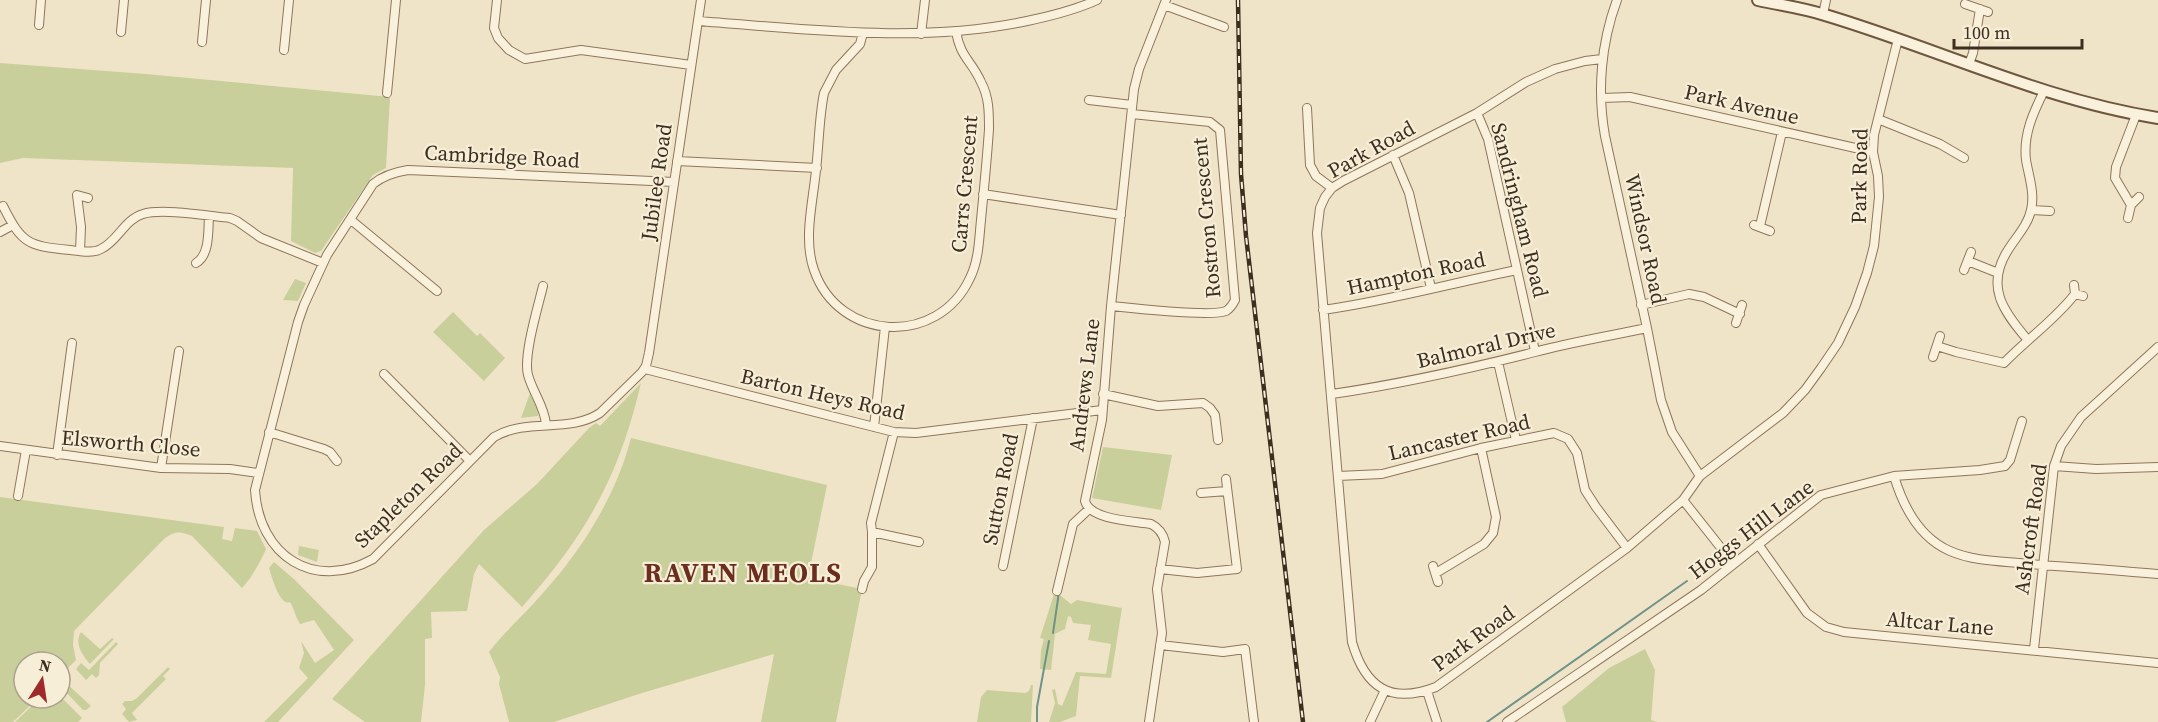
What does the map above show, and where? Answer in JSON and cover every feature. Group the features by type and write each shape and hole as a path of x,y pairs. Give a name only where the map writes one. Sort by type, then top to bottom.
{"street":[{"path":"39,25 41,0"},
{"path":"122,32 124,0"},
{"path":"202,42 206,0"},
{"path":"284,50 289,0"},
{"path":"387,93 385,69 396,0"},
{"path":"497,0 494,28 509,50 525,59 581,50 691,64"},
{"name":"Jubilee Road","path":"645,369 701,0"},
{"path":"921,34 925,0"},
{"path":"698,21 863,33 921,34 998,26 1048,17 1097,0"},
{"name":"Windsor Road","path":"1617,0 1605,33 1602,59 1602,119 1661,400 1672,432 1700,476"},
{"path":"1758,0 1823,14 2044,91 2136,115 2158,118"},
{"path":"1823,14 1826,0"},
{"path":"1165,3 1224,27"},
{"name":"Andrews Lane","path":"1089,509 1085,501 1098,444 1132,110 1139,69 1165,3"},
{"path":"1965,4 1984,11 1969,64"},
{"name":"Carrs Crescent","path":"885,327 906,326 927,321 945,310 960,295 976,263 989,110 986,93 980,79 962,53 956,31"},
{"path":"863,33 860,44 836,70 825,93 809,241 812,263 828,296 844,311 864,322 885,327 874,427"},
{"name":"Park Road","path":"1602,59 1555,69 1526,82 1477,113 1332,188 1320,208 1317,233 1352,642 1358,663 1366,675 1385,690 1412,694 1436,687 1627,548 1683,500 1700,476 1783,413 1805,390 1847,326 1861,292 1874,246 1879,197 1873,152 1878,119 1898,39"},
{"path":"2028,339 2004,310 1999,295 1998,273 2004,257 2024,226 2031,210 2032,191 2025,148 2027,135 2044,91"},
{"name":"Park Avenue","path":"1602,98 1630,97 1873,152"},
{"path":"1089,100 1132,110"},
{"path":"1307,108 1310,165 1316,176 1332,188"},
{"name":"Rostron Crescent","path":"1111,306 1158,311 1220,312 1229,309 1234,300 1220,130 1210,122 1132,110"},
{"name":"Sandringham Road","path":"1477,113 1488,139 1535,351"},
{"path":"2131,205 2115,178 2116,167 2136,115"},
{"path":"1878,119 1940,144 1964,158"},
{"path":"1770,231 1757,225 1782,132"},
{"path":"1394,155 1409,193 1431,288"},
{"path":"677,161 817,168"},
{"name":"Cambridge Road","path":"351,220 373,184 394,172 408,170 674,182"},
{"path":"70,188 77,195 88,198"},
{"path":"983,194 1121,215"},
{"path":"77,195 81,227 80,251"},
{"path":"2128,218 2131,205 2139,196"},
{"path":"3,206 13,225 25,240 45,248 101,250 134,219 143,214 157,212 209,216 237,221 261,238 323,263"},
{"path":"2031,210 2050,211"},
{"path":"196,263 201,260 206,248 209,216"},
{"path":"351,220 437,291"},
{"name":"Stapleton Road","path":"351,220 323,263 298,322 255,490 262,524 273,544 295,563 329,572 353,568 373,559 487,443 503,432 526,426 577,424 593,418 645,369"},
{"path":"0,232 13,225"},
{"path":"1964,270 1971,252"},
{"path":"1968,261 1998,273"},
{"name":"Hampton Road","path":"1323,310 1368,303 1517,270"},
{"path":"543,286 527,369 545,411 546,424"},
{"path":"1937,346 2004,363 2077,292"},
{"path":"1641,305 1689,294 1741,310 1736,323"},
{"name":"Balmoral Drive","path":"1332,394 1498,363 1535,351 1647,328"},
{"path":"1933,357 1940,336"},
{"path":"57,455 72,343"},
{"name":"Ashcroft Road","path":"2034,649 2054,466 2061,446 2081,417 2158,347"},
{"path":"161,468 179,351"},
{"path":"1498,363 1516,440"},
{"name":"Barton Heys Road","path":"645,369 894,432 916,433 1102,410"},
{"path":"384,374 470,461"},
{"path":"1102,394 1158,406 1203,403 1215,415 1218,440"},
{"name":"Sutton Road","path":"1003,566 1033,418"},
{"name":"Hoggs Hill Lane","path":"1507,722 1701,590 1821,495 1894,476 1980,470 2005,465 2010,460 2022,421"},
{"path":"269,432 324,448 337,461"},
{"path":"862,589 872,567 871,523 894,432"},
{"name":"Lancaster Road","path":"1338,476 1382,474 1480,448 1554,433 1568,439 1577,453 1586,490 1627,548"},
{"name":"Elsworth Close","path":"0,446 161,468 230,469 258,473"},
{"path":"1436,573 1484,544 1493,533 1496,517 1480,448"},
{"path":"18,496 26,450"},
{"path":"2054,466 2096,469 2158,467"},
{"path":"1894,476 1899,492 1917,525 1938,544 1949,550 1978,559 2158,574"},
{"path":"1160,569 1197,573 1237,569 1226,479"},
{"path":"1201,493 1227,490"},
{"path":"1683,500 1733,563"},
{"path":"1057,591 1073,524 1089,509 1098,515 1156,527 1163,536 1165,542 1156,589 1162,624 1149,722"},
{"path":"872,532 919,542"},
{"name":"Altcar Lane","path":"1758,544 1808,613 1826,627 1844,632 2158,663"},
{"path":"1160,645 1223,652 1245,649 1254,722"},
{"path":"1370,722 1385,690"},
{"path":"1427,691 1437,722"}],"green space":[{"path":"0,63 390,97 386,168 373,175 321,251 315,253 291,241 293,168 23,158 0,163"},
{"path":"295,279 306,283 298,301 283,300"},
{"path":"453,312 477,336 480,333 505,358 484,381 433,332"},
{"path":"641,383 622,448 597,503 564,555 522,607 479,564 474,574 467,611 431,612 432,638 425,639 425,685 421,722 365,722 332,699 484,530 537,484 589,428 596,423 600,426"},
{"path":"530,393 538,404 538,416 521,418"},
{"path":"631,438 827,485 808,578 862,589 836,722 761,722 774,654 554,722 509,722 499,684 500,677 489,652 557,577 584,541 607,501 625,460"},
{"path":"1103,447 1172,455 1161,510 1092,498"},
{"path":"0,497 224,527 222,539 232,541 235,528 257,531 266,549 256,570 242,588 192,536 178,532 165,538 74,631 73,645 76,660 72,664 72,650 12,650 12,710 26,710 13,722 0,722"},
{"path":"299,546 319,550 317,562 298,555"},
{"path":"274,562 354,640 278,722 264,722 308,678 299,668 304,653 301,641 315,663 334,650 314,620 300,624 290,603 281,598 269,568"},
{"path":"1055,591 1071,604 1077,600 1122,608 1111,678 1080,676 1076,716 1060,722 1049,722 1055,703 1052,690 1055,689 1058,704 1062,706 1076,672 1106,674 1111,644 1088,640 1091,625 1073,623 1071,617 1068,616 1065,629 1055,634 1051,670 1040,669 1044,639 1040,638"},
{"path":"81,632 100,649 112,638 114,639 90,664 79,645"},
{"path":"116,642 118,644 100,663 99,675 96,678 92,674 86,680 76,669 81,663 89,670"},
{"path":"1645,649 1655,670 1651,720 1657,722 1566,722 1562,707 1609,668"},
{"path":"168,667 170,669 163,676 166,679 132,713 137,720 129,722 122,714 126,709 122,704 137,698"},
{"path":"1033,685 1031,722 977,722 981,697 987,690 1025,693 1029,691"},
{"path":"72,688 91,706 83,710 72,699"},
{"path":"72,708 82,718 78,722 15,722 28,710 72,710"}],"waterway":[{"path":"1487,722 1687,581"},
{"path":"1053,633 1059,592"},
{"path":"1037,722 1037,707 1049,641"}],"railway":[{"path":"1238,0 1241,174 1246,236 1303,722"}],"district":[{"name":"RAVEN MEOLS","path":"743,572"}]}
